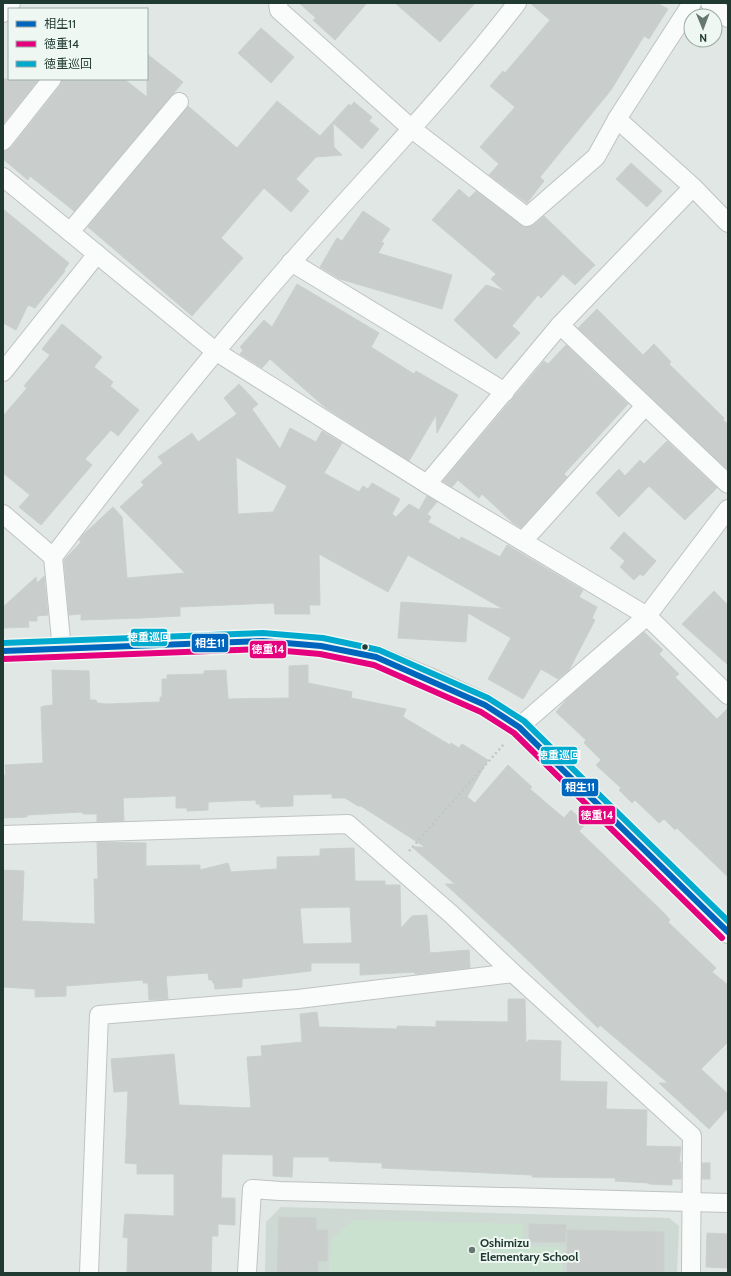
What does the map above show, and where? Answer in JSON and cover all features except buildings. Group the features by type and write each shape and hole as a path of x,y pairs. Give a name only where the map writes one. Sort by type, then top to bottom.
{"street":[{"path":"3,13 11,3"},
{"path":"278,3 279,10 412,129 527,217 596,157 617,119 692,3"},
{"path":"62,650 53,557 128,459 216,350 291,262 412,129 490,38 517,3"},
{"path":"710,3 728,18"},
{"path":"3,141 51,80"},
{"path":"70,232 179,102"},
{"path":"617,119 693,187 728,223"},
{"path":"3,177 216,350 427,484 647,616 728,695"},
{"path":"427,484 560,325 693,187"},
{"path":"3,372 9,355 97,254"},
{"path":"291,262 505,392"},
{"path":"560,325 728,484"},
{"path":"523,542 645,406"},
{"path":"519,727 647,616 728,509"},
{"path":"3,514 53,557"},
{"path":"3,651 62,650 263,640 321,646 376,657 428,678 485,705 519,727 728,932"},
{"path":"3,835 348,824 395,867 451,914 513,973 692,1136 690,1202 691,1273"},
{"path":"89,1273 99,1016 298,999 513,973"},
{"path":"248,1273 252,1189 728,1203"}],"path":[{"path":"395,867 519,727"}],"shaded area":[{"name":"Oshimizu Elementary School","path":"281,1207 669,1218 679,1226 677,1273 265,1273 266,1222"}],"green space":[{"path":"354,1220 523,1224 523,1246 562,1247 562,1273 329,1273 331,1240"}],"transit line":[{"name":"徳重巡回","path":"3,643 263,633 323,638 379,650 488,698 524,721 728,921"},
{"name":"相生11","path":"3,651 263,641 321,646 376,657 485,705 519,727 728,932"},
{"name":"徳重14","path":"3,659 263,649 320,654 374,665 481,712 514,733 722,938"}],"place":[{"name":"Oshimizu Elementary School","path":"472,1250"}]}
